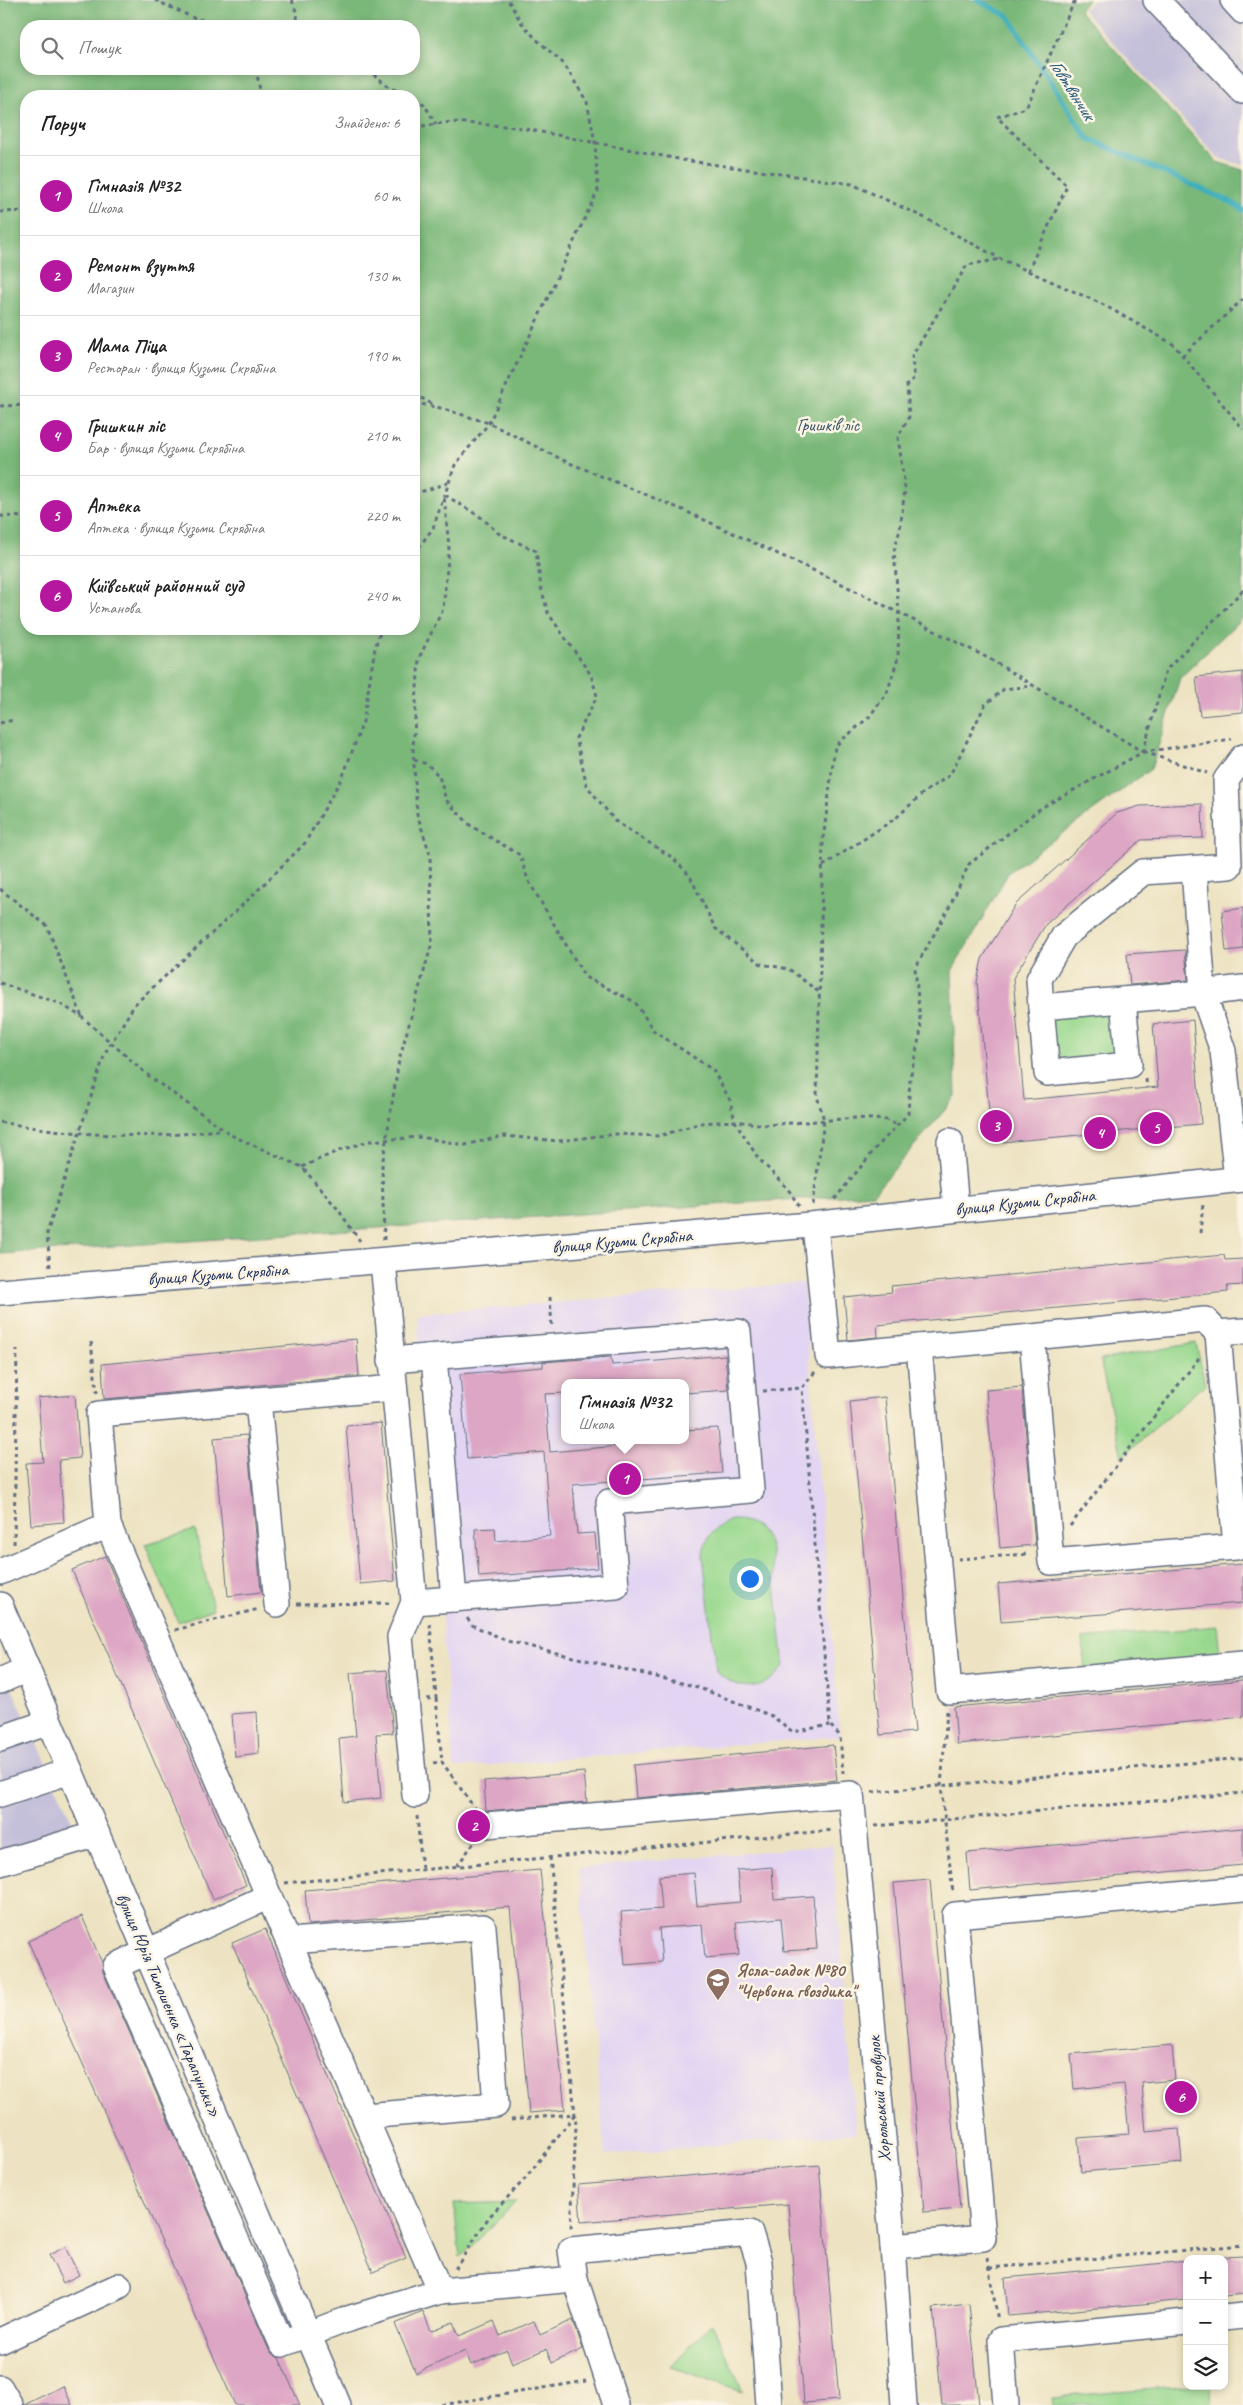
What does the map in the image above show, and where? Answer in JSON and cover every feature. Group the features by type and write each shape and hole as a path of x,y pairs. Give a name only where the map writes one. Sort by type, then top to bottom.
{"street":[{"path":"1156,0 1243,92"},
{"path":"1232,0 1243,11"},
{"path":"1123,1000 1129,1064 1047,1073 1038,979 1064,936 1143,872 1229,866 1226,780 1238,748"},
{"path":"1194,869 1203,992 1233,1050 1240,1179"},
{"path":"1041,1008 1243,988"},
{"path":"950,1141 956,1209"},
{"name":"вулиця Кузьми Скрябіна","path":"0,1292 809,1225 1240,1179"},
{"path":"809,1225 828,1356 1205,1320 1218,1334 1236,1547 1051,1562 1032,1337"},
{"path":"383,1261 414,1602 400,1638 415,1795"},
{"path":"1218,1334 1243,1331"},
{"path":"391,1360 738,1332 751,1490 609,1502 616,1586 414,1602"},
{"path":"919,1347 949,1691 1243,1664"},
{"path":"434,1357 454,1599"},
{"path":"394,1388 99,1414 108,1525 440,2291"},
{"path":"258,1400 278,1604"},
{"path":"0,1572 108,1525"},
{"name":"вулиця Юрія Тимошенка «Тарапуньки»","path":"2,1614 27,1669 338,2405"},
{"path":"0,1681 27,1669"},
{"path":"0,1739 49,1722"},
{"path":"0,1794 70,1771"},
{"path":"486,1825 848,1794"},
{"name":"Хорольський провулок","path":"848,1794 854,1828 893,2246 904,2405"},
{"path":"0,1863 97,1834"},
{"path":"893,2246 983,2238 955,1915 1243,1889"},
{"path":"267,1890 116,1966 282,2344 348,2319 440,2291 575,2279"},
{"path":"289,1941 483,1927 496,2105 365,2116"},
{"path":"616,2405 575,2279 571,2250 750,2233 759,2262 769,2405"},
{"path":"0,2342 119,2286"},
{"path":"1228,2318 1243,2316"},
{"path":"1006,2405 1001,2340 1183,2322"},
{"path":"0,2388 10,2405"}],"path":[{"path":"155,0 196,19 203,20"},
{"path":"292,0 298,20"},
{"path":"420,545 432,528 455,464 489,423 598,190 595,142 587,102 564,64 535,38 521,22 508,0"},
{"path":"1028,271 1067,186 997,117 1026,108 1074,0"},
{"path":"257,75 260,90"},
{"path":"374,75 396,90"},
{"path":"420,102 424,104 436,124"},
{"path":"420,126 452,122 516,127 684,160 852,184 922,216 1001,259 1102,304 1173,344 1243,429"},
{"path":"0,212 20,211"},
{"path":"809,1225 824,1120 816,1096 823,840 835,746 869,717 887,693 898,658 899,614 894,551 900,529 905,489 898,437 909,417 907,385 914,378 912,356 967,265 1001,259"},
{"path":"1182,356 1243,299"},
{"path":"420,397 437,407"},
{"path":"0,406 20,405"},
{"path":"420,405 437,407 489,423 565,461 719,526 988,658 1143,752 1226,780"},
{"path":"420,492 449,483"},
{"path":"383,1261 384,1209 382,1166 386,1140 399,1060 432,944 430,854 416,814 414,760 419,658 443,609 449,548 444,495"},
{"path":"444,495 482,518 498,533 536,550 541,587 548,613 591,675 596,696 576,738 587,786 615,821 673,858 690,876 715,928 761,964 789,969 820,993"},
{"path":"0,516 20,517"},
{"path":"1143,752 1166,670 1243,590"},
{"path":"53,1287 47,1233 105,1053 135,1004 250,898 305,843 343,776 363,722 375,648 379,635"},
{"path":"822,867 896,818 922,794 950,775 985,705 1004,689 1034,686"},
{"path":"0,722 14,720"},
{"path":"809,1225 908,1114 910,1078 921,1030 915,968 949,908 969,864 1041,808 1143,752 1238,748"},
{"path":"414,760 427,764 438,776 446,800 471,826 520,855 528,880 585,977 635,1002 654,1031 713,1070 730,1100 736,1121 758,1158 788,1190 809,1225"},
{"path":"0,889 47,926 82,1017"},
{"path":"0,982 59,1003 82,1017 150,1077 233,1136 302,1167 337,1208 361,1243 383,1261"},
{"path":"1146,1079 1148,1088"},
{"path":"302,1167 338,1151 369,1142 420,1137 465,1145 504,1136 558,1141 616,1134 659,1136 702,1123 736,1121 766,1125 824,1120 886,1120 897,1125"},
{"path":"0,1122 79,1134 194,1134 223,1129"},
{"path":"938,1561 1050,1552 1218,1334"},
{"path":"91,1342 99,1414"},
{"path":"14,1545 17,1349"},
{"path":"828,1356 802,1388 830,1725 840,1736 848,1794 1243,1758"},
{"path":"743,1393 802,1388"},
{"path":"454,1599 472,1625 507,1641 694,1686 772,1716 793,1732 830,1725"},
{"path":"949,1691 941,1786 955,1915"},
{"path":"436,1698 442,1762 486,1825 457,1866"},
{"path":"412,1765 442,1762"},
{"path":"267,1890 457,1866 1243,1793"},
{"path":"415,1795 422,1870"},
{"path":"550,1857 575,2114 571,2250"},
{"path":"496,2105 509,2120 575,2114"},
{"path":"440,2291 489,2217 525,2179 575,2114"},
{"path":"983,2238 1001,2340"},
{"path":"989,2268 1243,2245"},
{"path":"441,2405 608,2377"}],"shaded area":[{"path":"1093,0 1243,0 1243,165 1218,158 1083,10"},
{"path":"803,1283 840,1736 454,1768 417,1314"},
{"path":"0,1662 80,1839 0,1866"},
{"name":"Ясла-садок №80 \"Червона гвоздика\"","path":"832,1845 856,2133 605,2155 579,1868"}],"green space":[{"name":"Гришків ліс","path":"0,0 1089,0 1079,10 1217,162 1243,170 1243,617 1180,678 1151,769 1009,872 952,971 956,1097 873,1194 0,1254"},
{"path":"1121,1002 1127,1063 1049,1071 1043,1010"},
{"path":"1196,1343 1205,1384 1122,1457 1100,1360"},
{"path":"731,1520 745,1521 757,1527 766,1537 771,1550 784,1666 777,1675 760,1685 742,1686 724,1678 716,1671 703,1555 711,1533"},
{"path":"195,1530 213,1609 178,1622 145,1544"},
{"path":"1217,1626 1220,1656 1085,1669 1082,1639"},
{"path":"516,2202 460,2258 454,2204"},
{"path":"712,2323 743,2391 671,2367"},
{"path":"1183,2387 1183,2390 1210,2390 1211,2405 1053,2405 1052,2397"}],"building":[{"path":"1243,672 1243,712 1200,716 1196,677"},
{"path":"1202,804 1203,838 1141,840 1046,924 1013,978 1024,1100 1158,1087 1153,1024 1193,1020 1201,1124 992,1143 977,982 982,959 1015,905 1117,813 1140,806"},
{"path":"1243,908 1243,949 1226,951 1222,911"},
{"path":"1185,950 1188,980 1130,985 1127,954"},
{"path":"1224,1255 1225,1260 1243,1259 1243,1285 1227,1286 1228,1292 877,1325 878,1337 848,1340 844,1297 892,1292 891,1286"},
{"path":"356,1339 359,1376 104,1399 102,1364"},
{"path":"725,1355 728,1390 689,1393 689,1379 561,1379 561,1393 545,1394 550,1452 618,1446 618,1444 689,1444 689,1430 718,1428 722,1473 573,1484 577,1534 595,1533 598,1568 479,1577 475,1529 495,1528 496,1541 550,1536 544,1452 467,1459 460,1374 543,1367 543,1362 611,1357 612,1365"},
{"path":"1022,1387 1035,1545 1000,1548 986,1390"},
{"path":"75,1395 80,1458 59,1460 64,1522 31,1525 26,1463 43,1462 38,1398"},
{"path":"885,1397 915,1732 880,1735 850,1401"},
{"path":"381,1423 395,1581 360,1584 346,1426"},
{"path":"247,1435 261,1592 228,1596 214,1438"},
{"path":"105,1556 246,1885 213,1899 72,1570"},
{"path":"1243,1564 1243,1603 1001,1622 998,1584"},
{"path":"387,1670 393,1733 376,1734 381,1798 344,1802 339,1738 356,1736 350,1673"},
{"path":"1243,1680 1243,1717 957,1744 954,1707"},
{"path":"257,1712 259,1754 235,1757 232,1714"},
{"path":"833,1745 837,1780 636,1798 633,1765"},
{"path":"584,1772 587,1802 486,1811 484,1781"},
{"path":"1243,1828 1243,1865 970,1890 967,1853"},
{"path":"772,1867 774,1899 813,1896 817,1949 784,1951 781,1918 736,1922 739,1955 705,1958 702,1925 659,1928 662,1962 625,1965 621,1912 662,1909 659,1876 694,1873 697,1906 740,1902 737,1870"},
{"path":"540,1870 565,2110 529,2113 510,1907 308,1925 305,1890"},
{"path":"930,1880 960,2209 924,2212 894,1883"},
{"path":"82,1916 102,1963 103,1972 269,2350 279,2358 300,2405 235,2405 28,1941"},
{"path":"265,1929 406,2258 373,2272 232,1943"},
{"path":"1172,2045 1175,2080 1142,2083 1146,2132 1179,2129 1182,2163 1081,2172 1078,2138 1129,2134 1124,2084 1074,2089 1071,2054"},
{"path":"819,2165 839,2400 804,2403 788,2204 581,2222 578,2185"},
{"path":"65,2247 79,2275 63,2283 49,2255"},
{"path":"1243,2256 1243,2294 1228,2296 1228,2257"},
{"path":"1183,2261 1183,2300 1008,2316 1005,2278"},
{"path":"969,2304 979,2405 942,2405 933,2308"},
{"path":"423,2312 431,2331 453,2322 459,2336 494,2321 500,2336 534,2321 540,2335 573,2320 583,2349 552,2363 546,2349 512,2363 507,2350 471,2365 465,2351 416,2373 395,2324"},
{"path":"63,2386 72,2405 24,2405"}],"waterway":[{"name":"Говтвянчик","path":"977,0 1008,16 1087,138 1233,203 1243,210"}],"place":[{"name":"Мама Піца","path":"996,1126"},
{"name":"Аптека","path":"1156,1128"},
{"name":"Гришкин ліс","path":"1100,1133"},
{"name":"Гімназія №32","path":"625,1479"},
{"name":"Ремонт взуття","path":"474,1826"},
{"name":"Ясла-садок №80 \"Червона гвоздика\"","path":"718,2001"},
{"name":"Київський районний суд","path":"1181,2097"}]}
